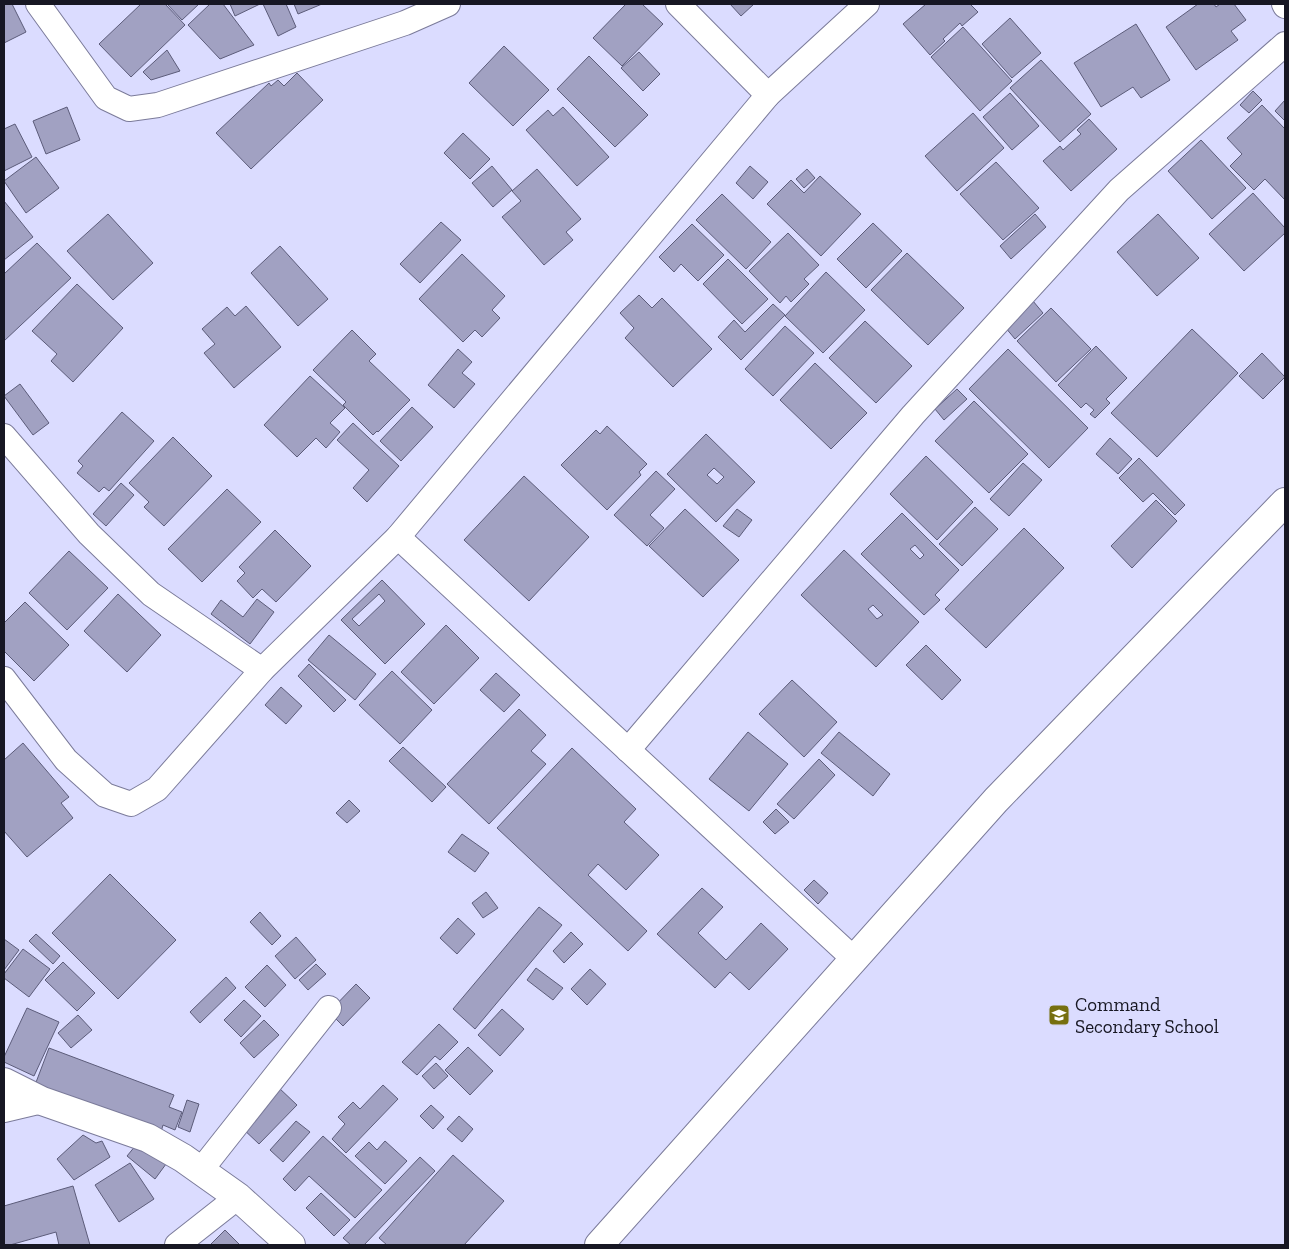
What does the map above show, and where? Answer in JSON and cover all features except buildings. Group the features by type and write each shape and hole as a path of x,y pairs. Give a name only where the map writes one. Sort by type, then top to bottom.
{"street":[{"path":"38,4 106,98 129,109 158,105 204,90 405,23 448,4"},
{"path":"678,4 768,95"},
{"path":"4,679 66,760 105,795 131,804 157,790 262,670 398,537 768,95 866,4"},
{"path":"628,750 913,416 1120,190 1285,44"},
{"path":"4,436 89,534 151,594 262,670"},
{"path":"599,1245 996,800 1285,502"},
{"path":"398,537 854,959"},
{"path":"201,1170 329,1008"},
{"path":"4,1082 42,1100 148,1138 183,1158 238,1197 291,1245"},
{"path":"4,1110 42,1100"},
{"path":"177,1245 238,1197"}],"place":[{"name":"Command Secondary School","path":"1059,1015"}]}
